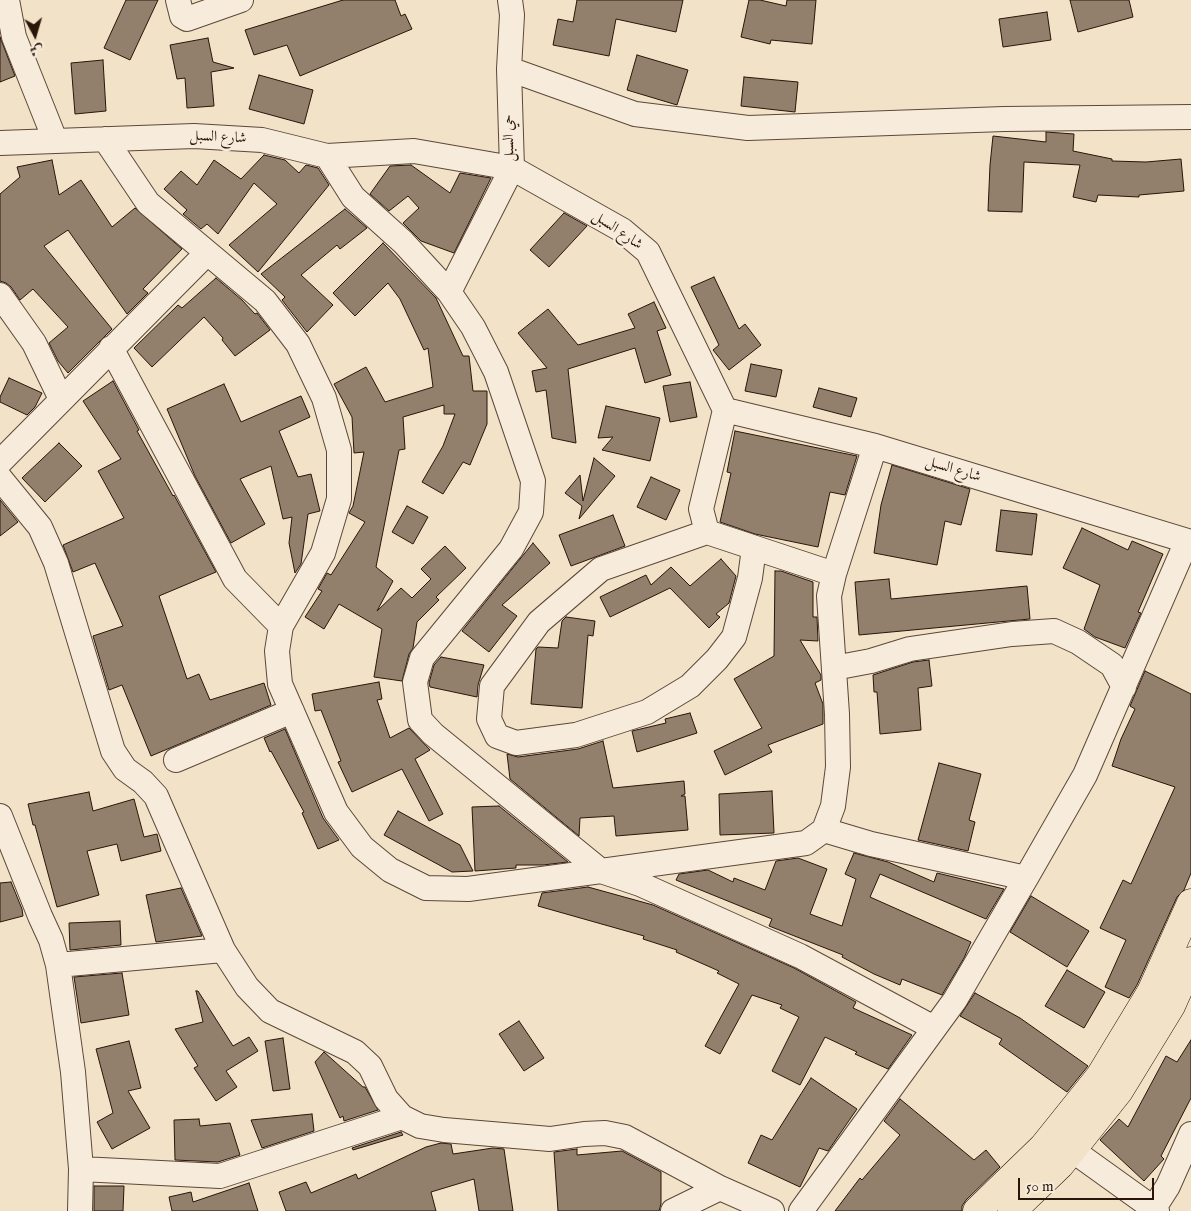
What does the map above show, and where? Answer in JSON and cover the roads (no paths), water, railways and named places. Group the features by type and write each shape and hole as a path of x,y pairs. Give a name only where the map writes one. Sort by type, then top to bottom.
{"main road":[{"path":"976,1211 1043,1147 1100,1076 1151,992 1191,903"},
{"path":"1012,1211 1060,1165 1119,1091 1171,1006 1191,962"}],"street":[{"path":"6,0 14,37 56,140"},
{"path":"178,0 182,16 187,19 241,0"},
{"name":"حي السبل","path":"449,292 512,168 509,69 512,15 510,0"},
{"path":"509,69 635,114 748,128 994,120 1191,117"},
{"name":"شارع السبل","path":"0,143 194,136 262,140 327,156 414,151 512,168 622,230 648,252 725,410 875,446 1189,542"},
{"path":"105,139 148,203 265,301 298,344 324,398 339,450 339,499 323,553 282,626 277,651 280,684 336,812 362,847 390,870 426,888 468,890 806,843 824,830 833,806 838,767 830,596 834,574 875,446"},
{"path":"327,156 353,197 403,242 449,292 473,327 496,372 532,481 531,512 511,548 422,658 415,682 420,720 433,734 601,871 640,884 800,956 934,1028"},
{"path":"0,462 206,253"},
{"path":"0,295 34,343 61,399"},
{"path":"111,348 235,579 282,626"},
{"path":"707,532 701,509 725,410"},
{"path":"0,478 40,528 56,562 113,751 124,769 143,782 156,796 224,950 247,987 270,1011 356,1052 370,1066 386,1099 402,1117 420,1126 444,1130 550,1139 605,1133 625,1137 720,1188 772,1211"},
{"path":"754,548 750,578 734,637 717,659 690,686 647,712 576,735 516,742 497,736 489,719 492,686 539,622 601,569 707,532 834,574"},
{"path":"801,1211 955,1000 1026,878 1085,775 1189,542"},
{"path":"834,668 910,649 1012,634 1054,631 1078,642 1112,665 1124,687"},
{"path":"176,760 292,711"},
{"path":"0,816 51,940 58,965 73,1072 80,1169 80,1211"},
{"path":"824,830 872,844 1026,878"},
{"path":"58,965 224,950"},
{"path":"80,1169 220,1176 402,1117"},
{"path":"1072,1150 1156,1210 1191,1134"},
{"path":"673,1211 720,1188"}]}
